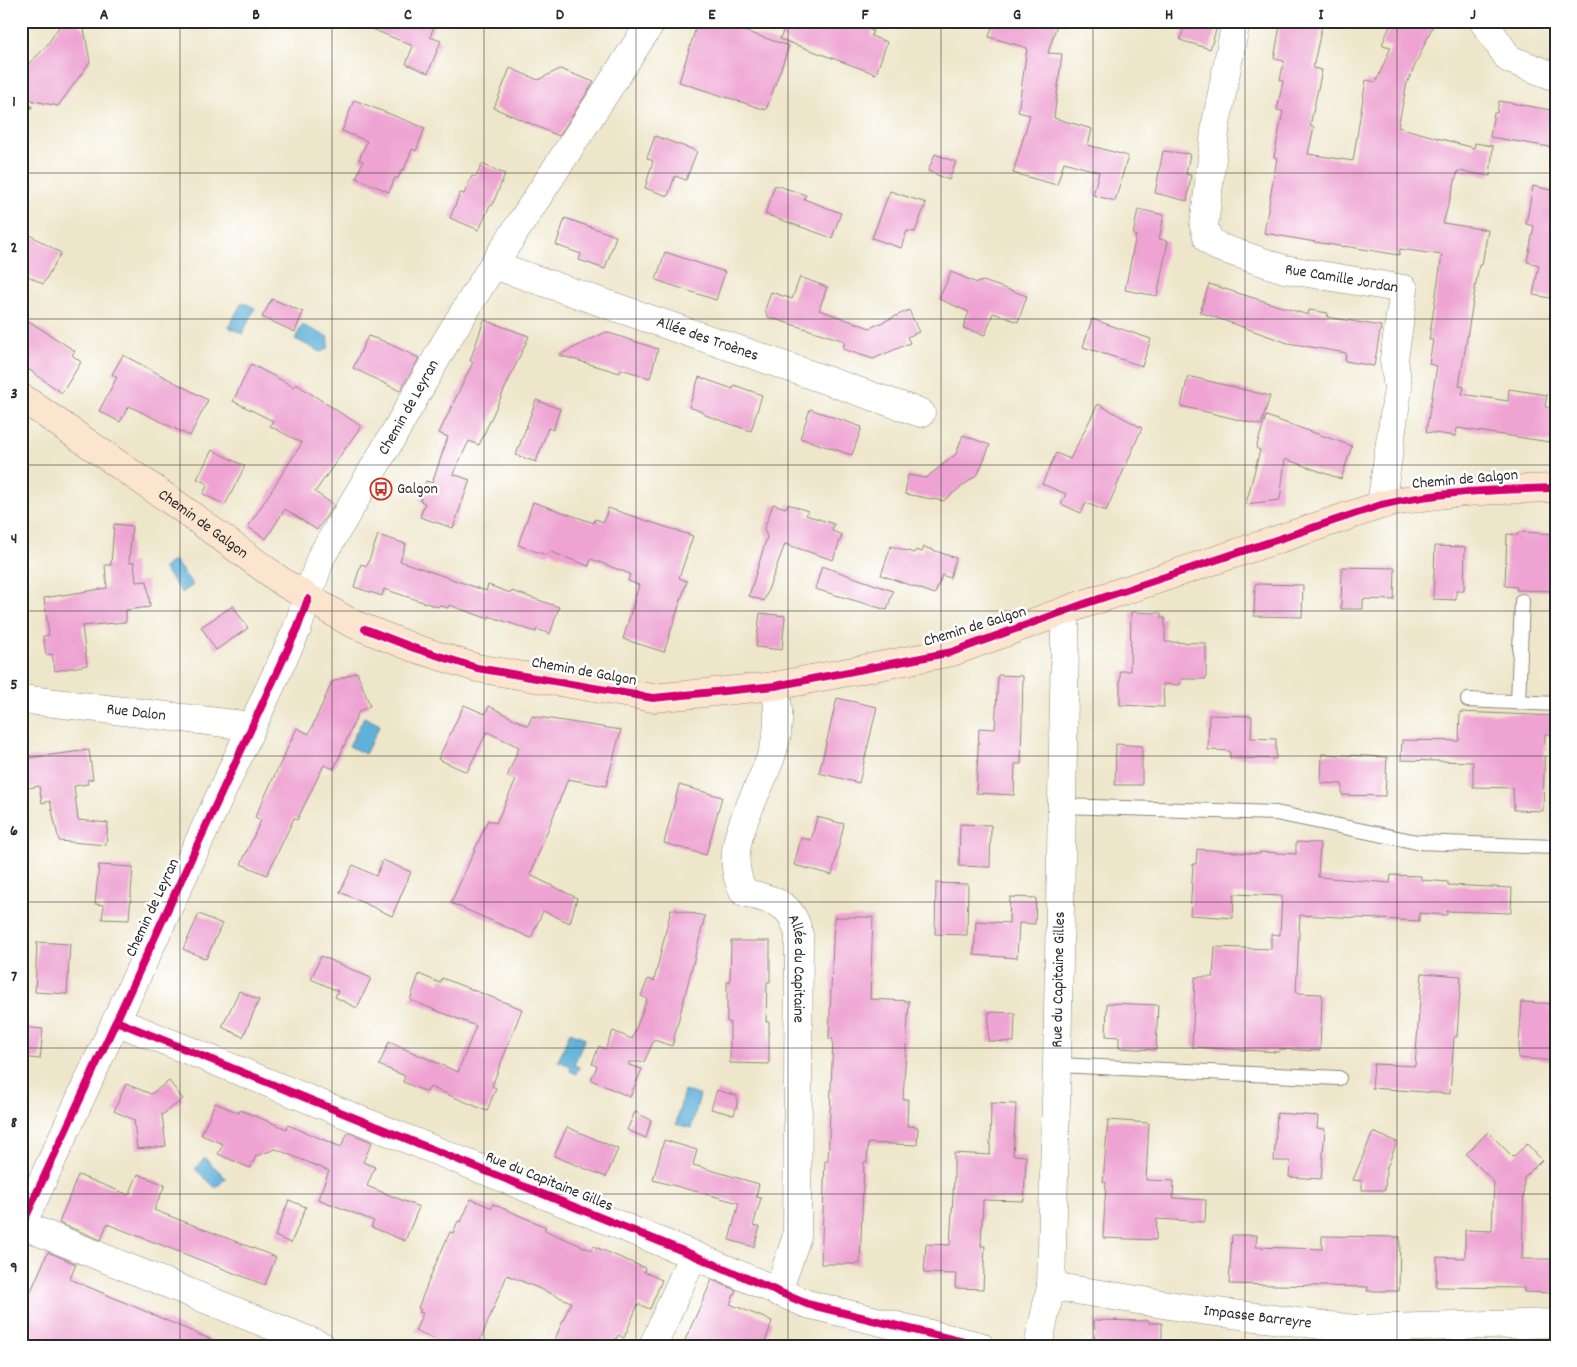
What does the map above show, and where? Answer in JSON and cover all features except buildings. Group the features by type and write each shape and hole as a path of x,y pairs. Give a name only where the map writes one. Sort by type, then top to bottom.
{"main road":[{"name":"Chemin de Galgon","path":"21,397 180,507 284,583 351,623 414,648 478,668 653,698 775,686 952,652 1062,614 1084,604 1381,505 1417,497 1478,490 1556,488"}],"street":[{"name":"Chemin de Leyran","path":"22,1226 297,629 321,557 448,338 652,21"},
{"name":"Rue Camille Jordan","path":"1236,21 1216,124 1204,226 1208,239 1218,247 1284,269 1404,289 1394,359 1398,388 1381,505"},
{"path":"1483,21 1509,59 1556,77"},
{"name":"Allée des Troènes","path":"494,265 921,413"},
{"name":"Rue du Capitaine Gilles","path":"1038,1346 1051,1286 1065,643 1065,624 1062,614"},
{"name":"Allée du Capitaine","path":"775,686 779,720 774,747 763,778 751,800 735,850 734,866 737,881 744,892 776,901 789,910 796,922 799,935 798,1236 778,1292"},
{"name":"Rue Dalon","path":"21,699 251,726"},
{"name":"Rue du Capitaine Gilles","path":"116,1021 692,1255 807,1304 980,1346"},
{"path":"22,1226 322,1346"},
{"path":"653,1346 692,1255"},
{"name":"Impasse Barreyre","path":"1051,1286 1200,1310 1354,1329 1556,1324"}],"lane":[{"path":"1518,702 1522,601"},
{"path":"1468,700 1556,704"},
{"path":"1062,806 1276,813 1417,842 1556,848"},
{"path":"1057,1065 1339,1078"}],"path":[{"path":"28,130 26,116 34,101"},
{"path":"21,114 26,116"}],"water":[{"path":"242,302 255,308 242,334 229,327"},
{"path":"302,325 328,337 328,348 321,352 295,339"},
{"path":"174,560 193,585 182,593 163,568"},
{"path":"364,717 380,725 365,754 349,746"},
{"path":"570,1032 585,1038 574,1065 579,1067 576,1074 570,1071 571,1066 558,1061"},
{"path":"684,1091 700,1095 691,1128 676,1124"},
{"path":"205,1158 226,1178 216,1188 195,1169"}],"cycle path":[{"path":"365,629 414,648 477,668 653,698 775,686 952,652 1084,604 1381,505 1446,494 1556,488"},
{"path":"21,1227 297,629 308,599"},
{"path":"116,1021 693,1255 807,1304 980,1346"}],"place":[{"name":"Galgon","path":"381,489"}]}
